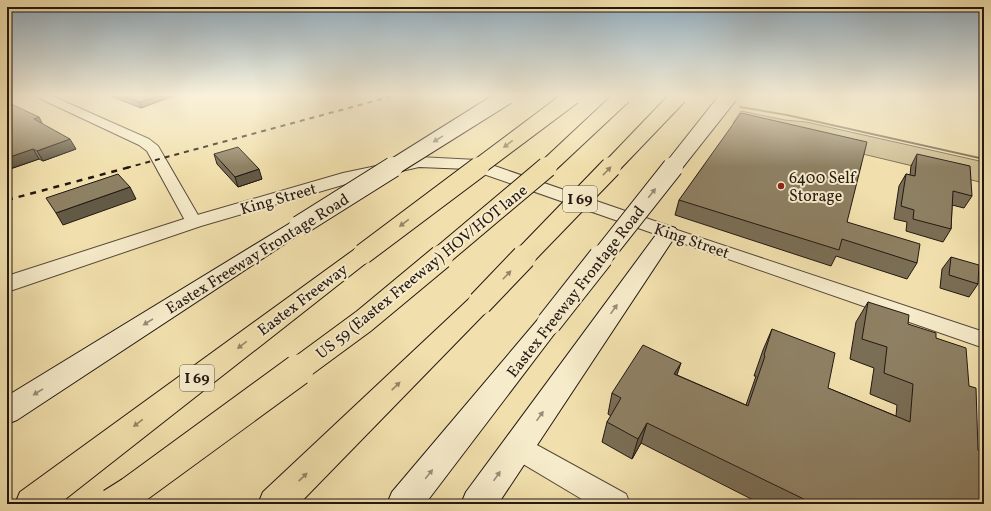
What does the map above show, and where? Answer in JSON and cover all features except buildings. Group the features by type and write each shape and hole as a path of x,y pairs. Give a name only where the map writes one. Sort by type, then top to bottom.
{"highway":[{"name":"Eastex Freeway","path":"32,504 541,120"},
{"name":"US 59 (Eastex Freeway) HOV/HOT lane","path":"112,504 131,492 364,321 541,173 598,120"},
{"name":"I 69","path":"275,504 480,303 657,120"}],"main road":[{"name":"Eastex Freeway Frontage Road","path":"7,411 469,120"},
{"name":"Eastex Freeway Frontage Road","path":"404,504 710,120"},
{"name":"King Street","path":"7,284 194,222 349,177 419,162 470,164 668,232"},
{"path":"478,504 668,232"}],"street":[{"path":"95,120 144,142 153,149 194,222"},
{"name":"King Street","path":"668,232 984,340"},
{"path":"517,448 616,504"}],"shaded area":[{"path":"735,120 784,120 806,122 984,162 984,183 733,123"}],"waterway":[{"path":"809,120 984,159"}],"railway":[{"path":"126,168 305,120"},
{"path":"7,200 130,167"}],"place":[{"name":"6400 Self Storage","path":"781,186"}]}
